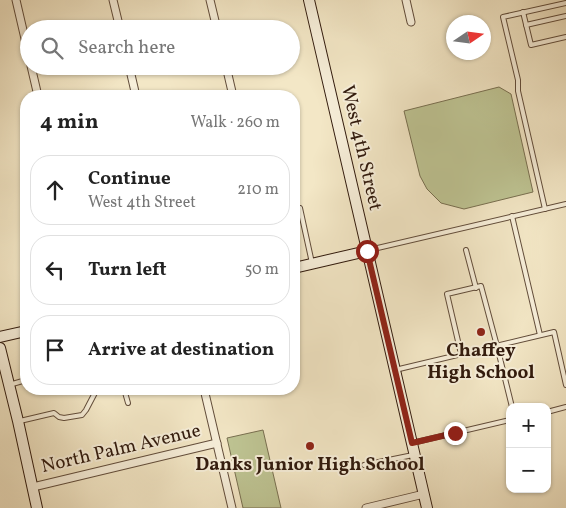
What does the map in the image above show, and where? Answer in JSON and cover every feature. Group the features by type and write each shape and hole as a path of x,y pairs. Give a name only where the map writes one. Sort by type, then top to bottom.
{"main road":[{"name":"West 4th Street","path":"309,0 427,508"},
{"path":"300,266 367,251"},
{"path":"0,337 20,332"},
{"path":"0,348 38,508"}],"street":[{"path":"16,0 21,20"},
{"path":"113,0 118,20"},
{"path":"210,0 215,20"},
{"path":"406,0 411,22"},
{"path":"33,75 37,90"},
{"path":"131,75 135,90"},
{"path":"228,75 232,90"},
{"path":"205,395 232,508"},
{"name":"North Palm Avenue","path":"33,487 217,444"},
{"path":"366,508 424,494"}],"lane":[{"path":"545,209 503,17 566,2"},
{"path":"524,12 531,45 566,37"},
{"path":"526,25 566,16"},
{"path":"367,251 566,204"},
{"path":"300,208 312,264"},
{"path":"512,216 540,336"},
{"path":"466,250 476,288"},
{"path":"461,354 447,294 481,286 498,346 511,403"},
{"path":"395,370 554,332 566,385"},
{"path":"9,385 20,382"},
{"path":"18,421 54,413 64,418 82,415 94,395"},
{"path":"126,395 128,403"},
{"path":"551,411 566,407"},
{"path":"412,443 506,421"},
{"path":"364,465 415,455"}],"green space":[{"path":"499,87 511,94 533,192 464,209 441,203 427,189 420,176 404,111"},
{"path":"263,430 281,508 243,508 227,438"}],"place":[{"name":"Chaffey High School","path":"481,332"},
{"name":"Danks Junior High School","path":"310,446"}],"route":[{"path":"367,251 412,443 455,433"}]}
